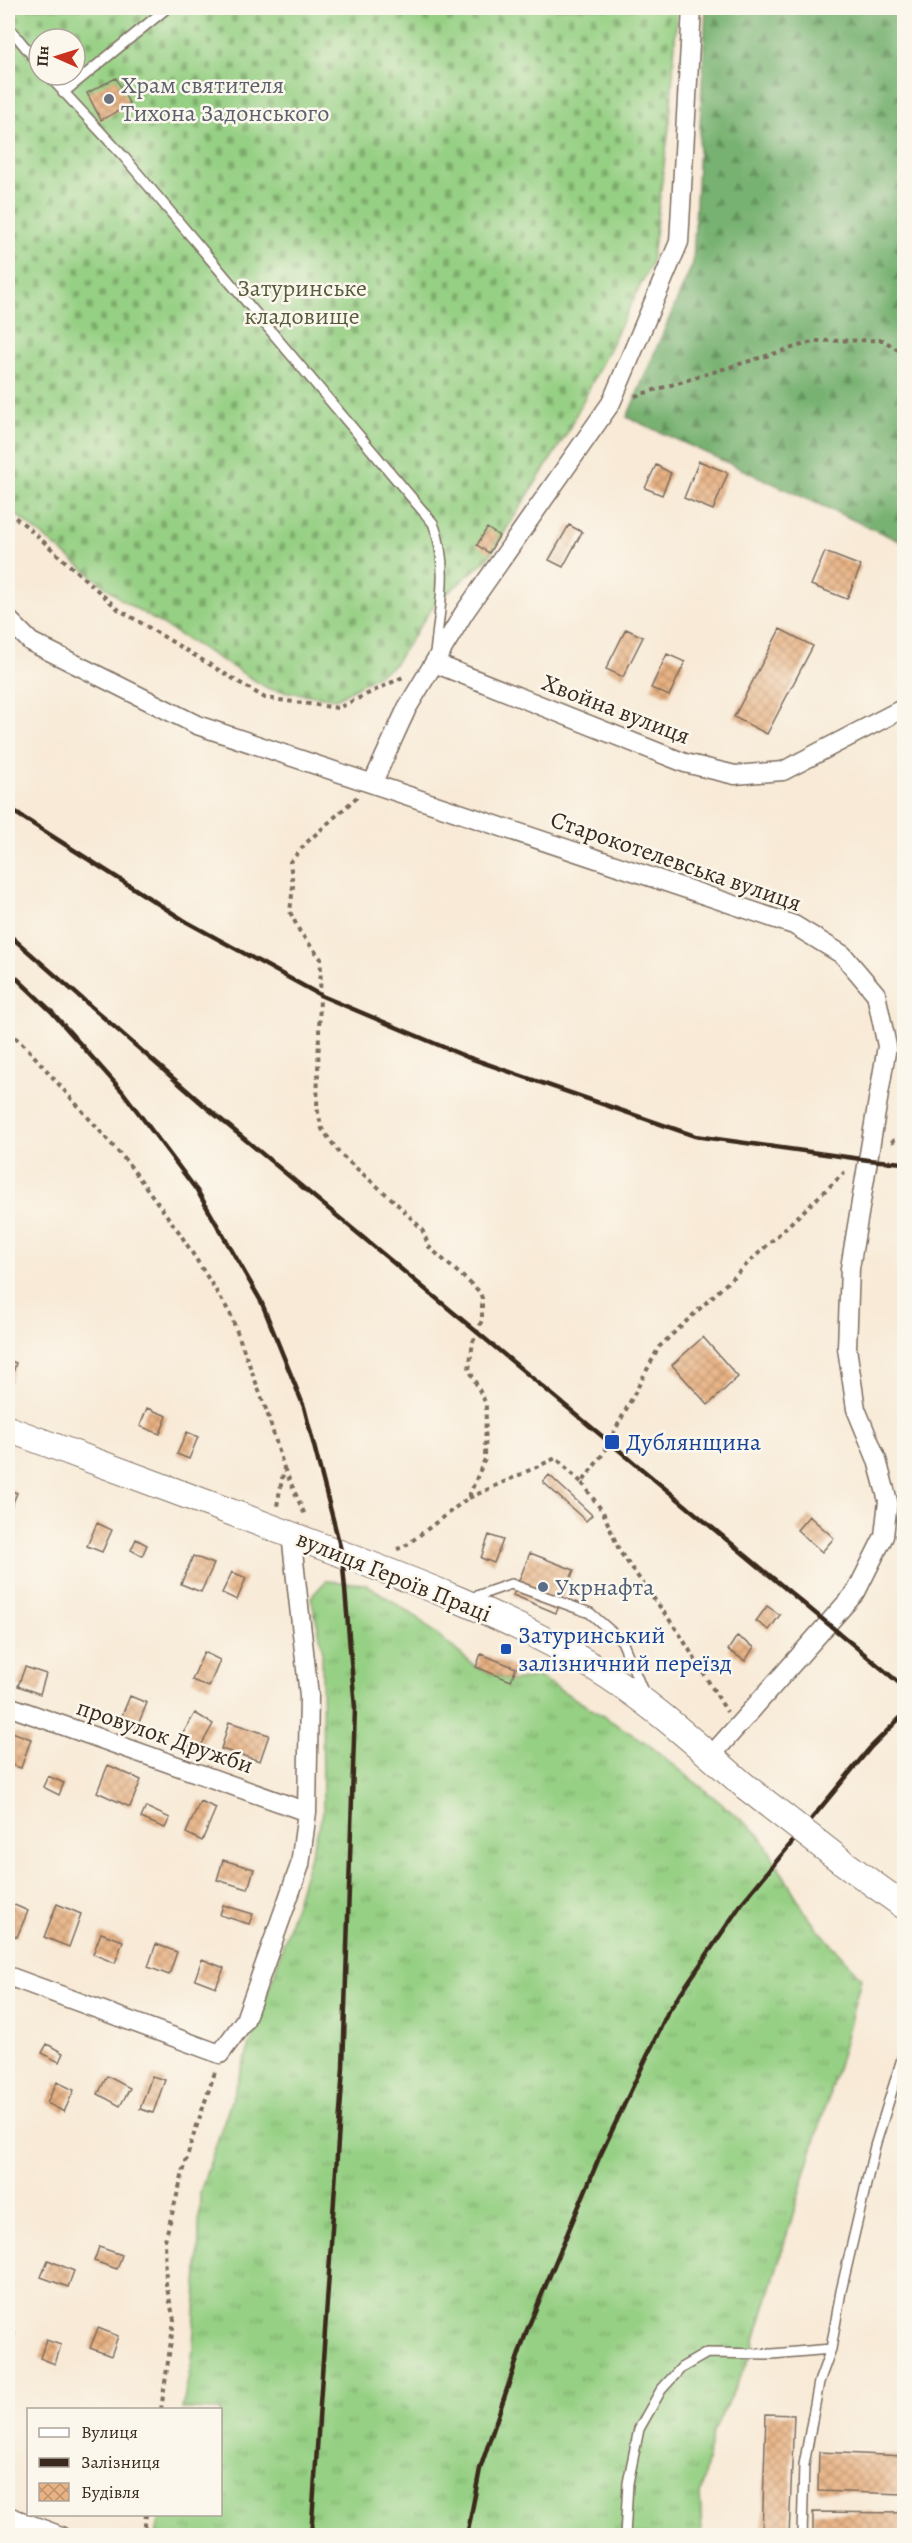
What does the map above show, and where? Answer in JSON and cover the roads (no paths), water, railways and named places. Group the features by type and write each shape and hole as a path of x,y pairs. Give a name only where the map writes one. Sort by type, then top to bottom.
{"main road":[{"name":"вулиця Героїв Праці","path":"8,1429 290,1528 463,1601 538,1636 594,1667 650,1708 746,1787 904,1906"}],"street":[{"path":"373,782 407,708 464,613 611,403 679,242 692,8"},
{"name":"Старокотелевська вулиця","path":"8,619 31,642 197,725 373,782 794,925 843,955 876,994 887,1046 850,1268 847,1348 856,1409 877,1461 888,1501 884,1536 856,1592 710,1757"},
{"name":"Хвойна вулиця","path":"434,663 686,763 735,776 783,771 904,708"},
{"path":"8,1976 220,2054 245,2020 300,1865 307,1812 309,1696 290,1528"},
{"name":"провулок Дружби","path":"8,1706 307,1812"},
{"path":"8,2516 60,2535"}],"lane":[{"path":"63,93 167,8"},
{"path":"8,26 27,49"},
{"path":"58,87 124,157 433,523 440,541 443,559 434,663"},
{"path":"463,1601 511,1584 590,1613 622,1641 650,1708"},
{"path":"802,2535 804,2465 819,2382 831,2349 840,2291 875,2146 904,2052"},
{"path":"625,2535 627,2483 639,2429 661,2390 681,2368 707,2354 772,2354 831,2349"}],"railway":[{"path":"8,808 185,921 322,996 467,1057 695,1136 904,1163"},
{"path":"8,934 206,1107 904,1687"},
{"path":"8,970 51,1011 122,1091 198,1192 261,1301 304,1407 342,1554 355,1708 343,2068 311,2536"},
{"path":"467,2536 480,2469 527,2330 599,2158 668,2012 742,1903 870,1748 904,1714"}],"place":[{"name":"Храм святителя Тихона Задонського","path":"109,99"},
{"name":"Дублянщина","path":"612,1442"},
{"name":"Укрнафта","path":"543,1587"},
{"name":"Затуринський залізничний переїзд","path":"506,1649"}],"park label":[{"name":"Затуринське кладовище","path":"302,302"}]}
